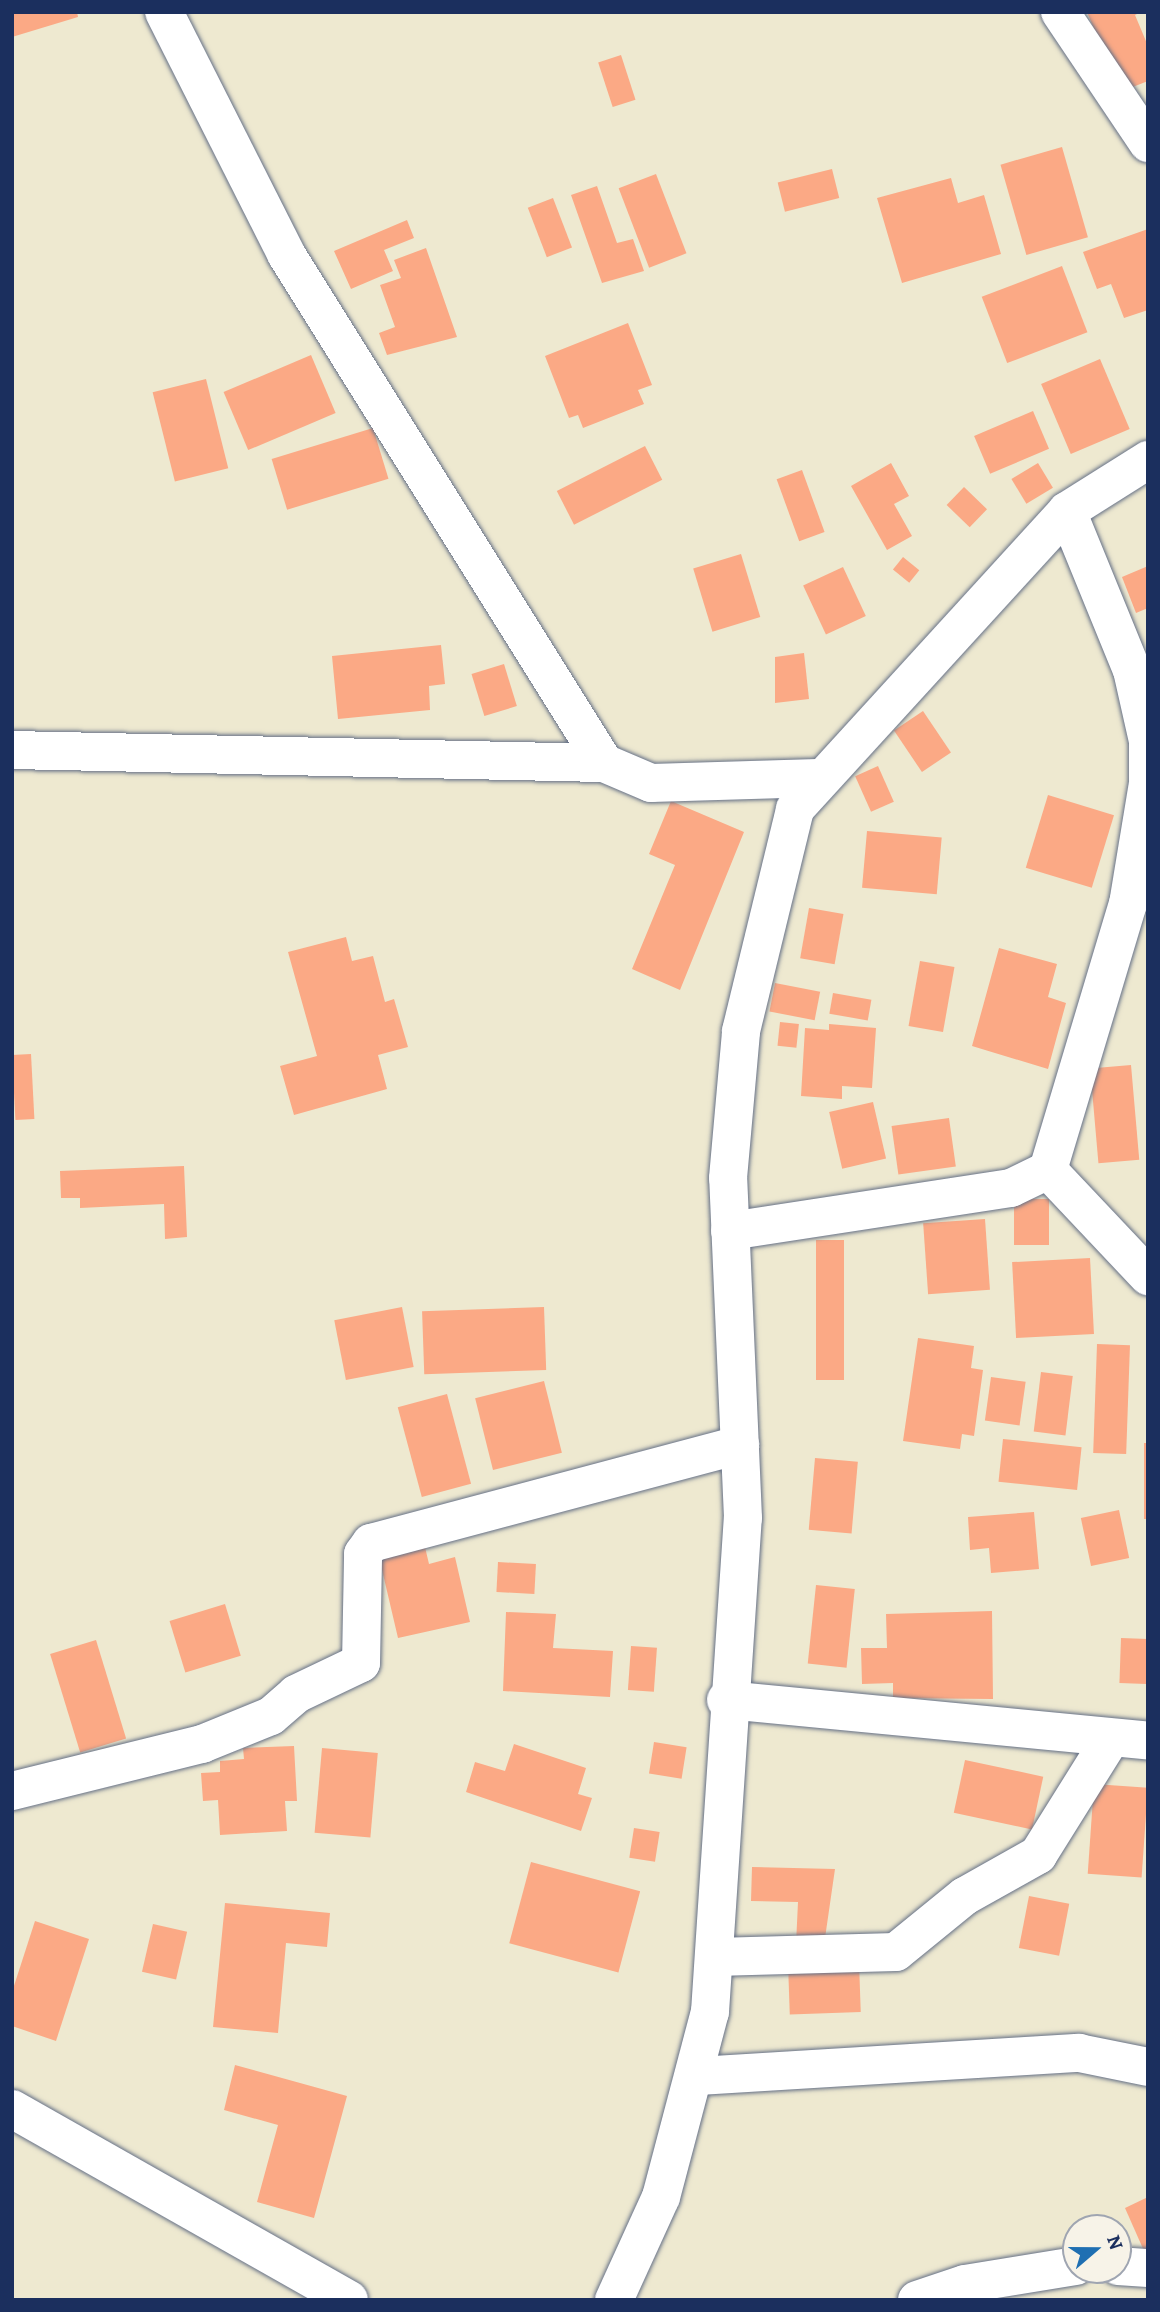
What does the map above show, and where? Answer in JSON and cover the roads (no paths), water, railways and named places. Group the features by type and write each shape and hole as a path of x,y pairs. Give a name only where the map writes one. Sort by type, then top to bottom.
{"street":[{"path":"164,12 286,254 604,763"},
{"path":"1060,12 1148,143"},
{"path":"614,2300 661,2197 698,2076 715,1957 726,1700 743,1518 730,1231 741,1031 795,809 818,779 1067,511 1148,460"},
{"path":"730,1231 1011,1188 1048,1170 1128,904 1148,781 1148,741 1132,670 1067,511"},
{"path":"12,750 604,763 651,783 818,779"},
{"path":"1048,1170 1148,1276"},
{"path":"12,1791 202,1744 271,1716 296,1694 361,1663 363,1554 371,1543 740,1445"},
{"path":"726,1700 1129,1739"},
{"path":"715,1957 896,1952 965,1896 1038,1855 1129,1739"},
{"path":"698,2076 1079,2053 1148,2067"},
{"path":"12,2109 349,2300"},
{"path":"917,2300 965,2284 1062,2268"}]}
